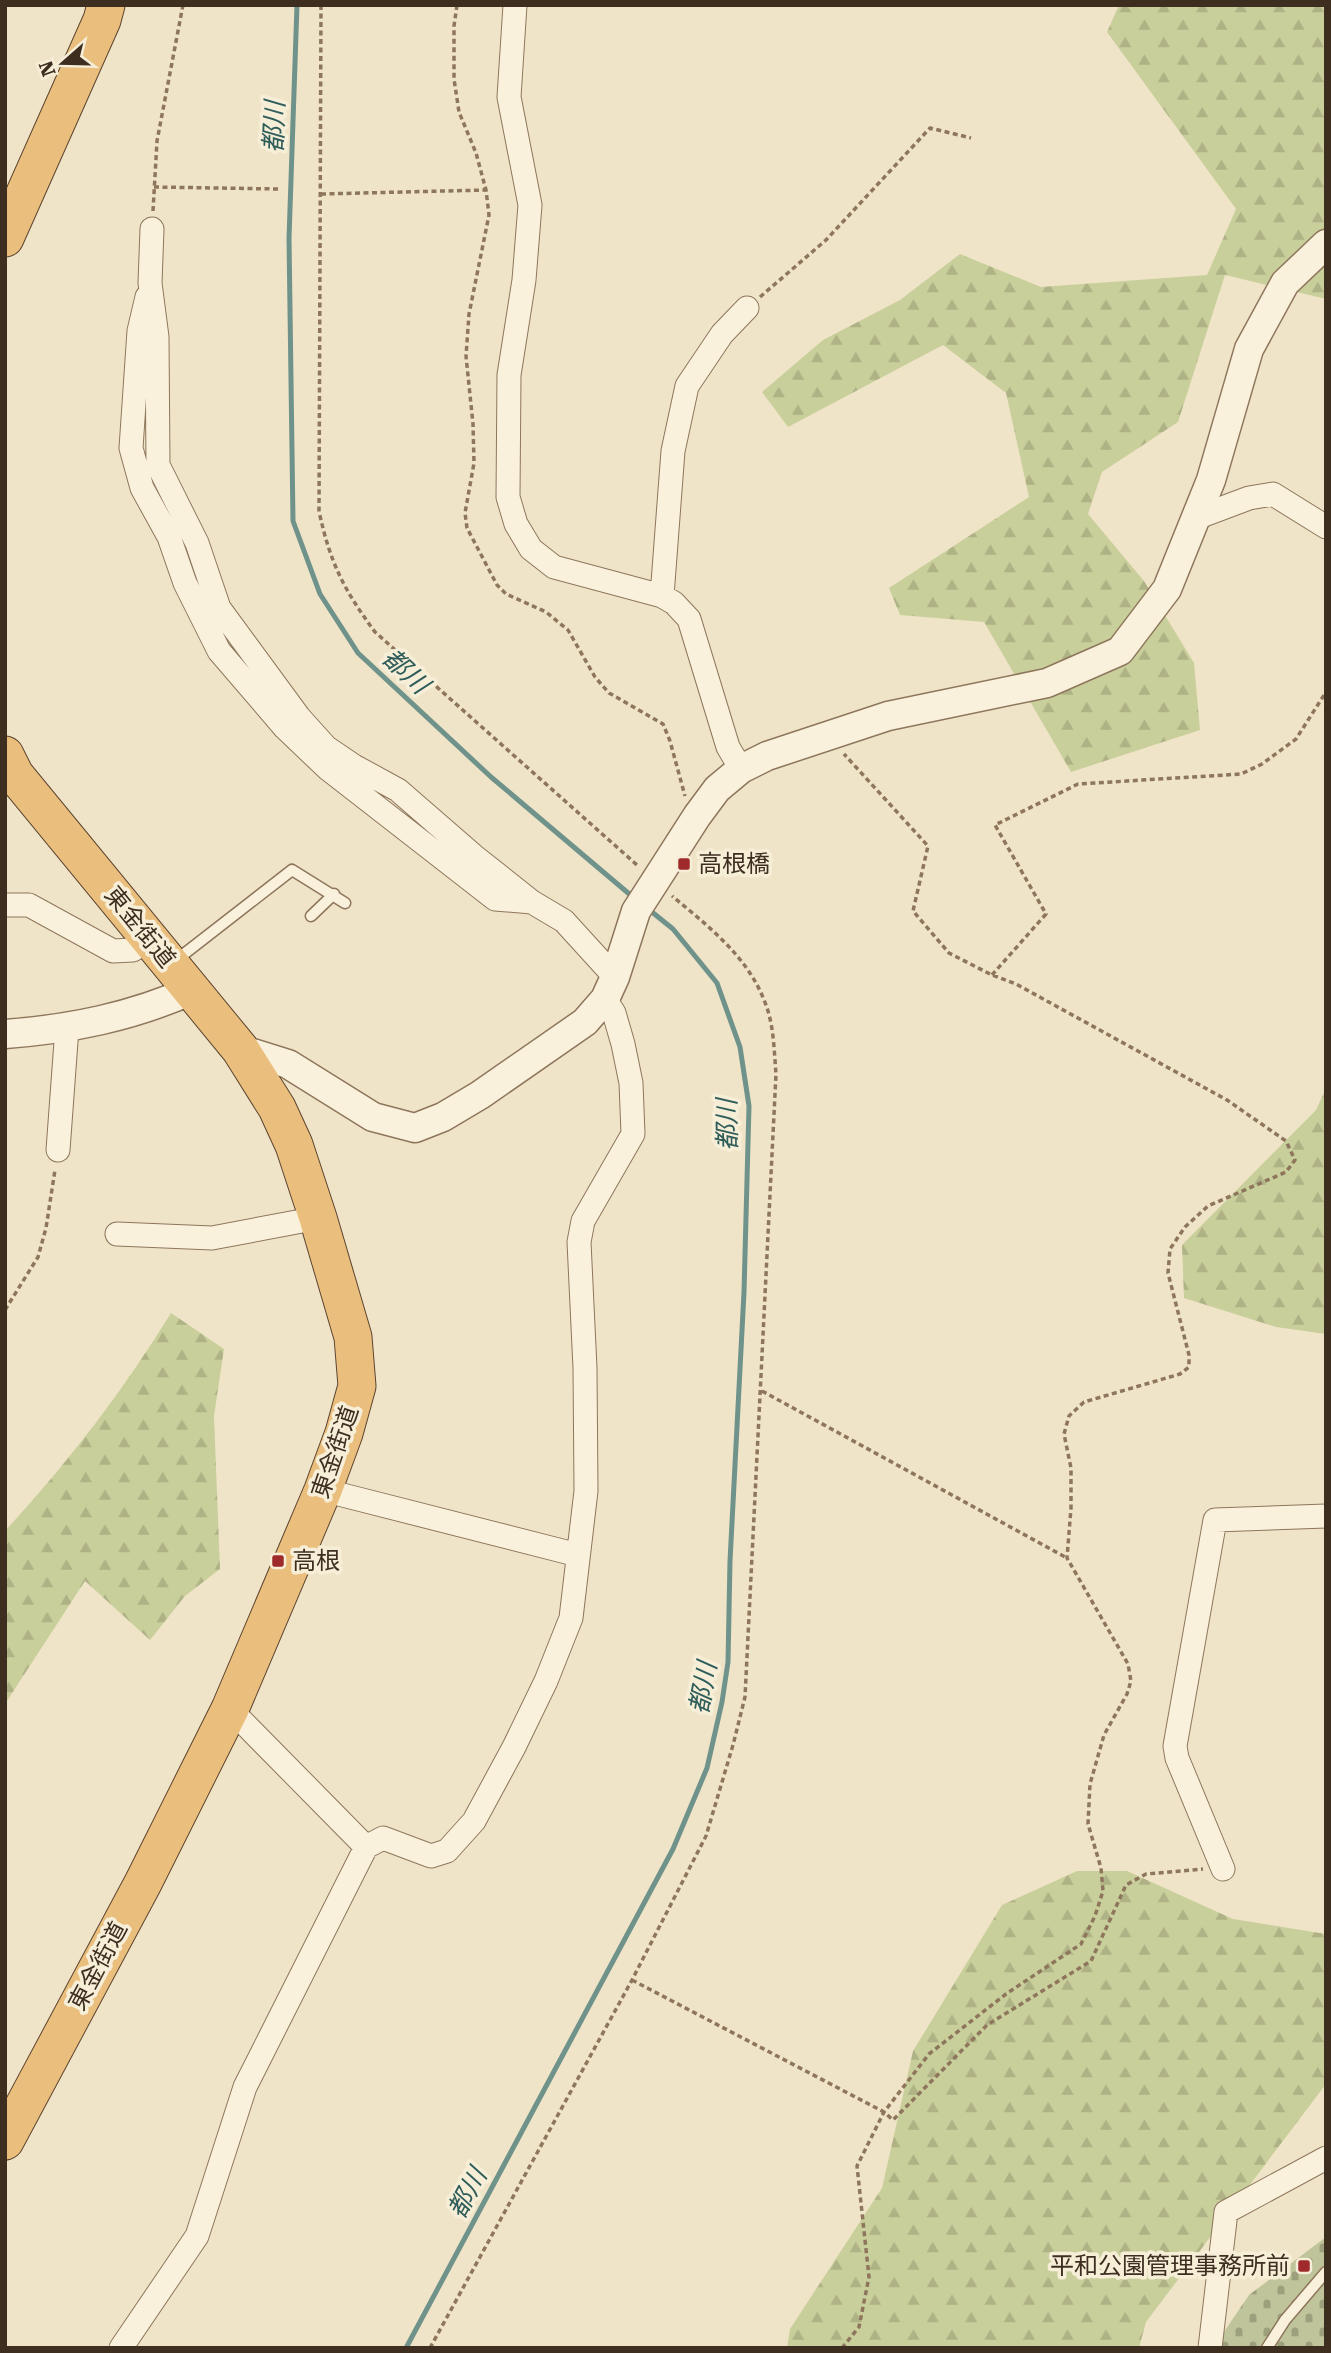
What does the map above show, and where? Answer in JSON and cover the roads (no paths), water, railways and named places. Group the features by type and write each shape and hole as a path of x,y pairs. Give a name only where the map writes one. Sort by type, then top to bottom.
{"highway":[{"path":"5,238 102,20 106,5"},
{"name":"東金街道","path":"5,755 15,775 240,1049 277,1108 294,1145 318,1218 353,1336 356,1373 353,1405 323,1490 230,1709 143,1883 7,2135"}],"street":[{"path":"515,5 509,97 530,205 524,280 509,375 508,497 516,524 531,549 554,567 662,596 674,603 689,619 728,747 741,769"},
{"path":"121,2348 197,2235 245,2087 366,1847 383,1838 431,1856 447,1851 474,1821 541,1692 571,1618 586,1491 586,1368 579,1242 583,1221 634,1134 631,1083 610,988 564,921 532,902 495,899 328,769 285,728 219,651 185,583 169,537 142,488 131,449 139,331 150,283 152,229"},
{"path":"240,1049 288,1064 373,1117 415,1128 443,1117 480,1095 585,1022 610,988 636,911 717,789 741,769 767,756 888,716 1048,683 1120,651 1167,589 1211,480 1248,349 1285,283 1326,244"},
{"path":"662,596 673,452 687,386 722,334 747,308"},
{"path":"1196,518 1249,498 1273,494 1326,527"},
{"path":"5,905 29,905 113,951 133,950 170,965 154,1007 105,1021 67,1028 5,1034"},
{"path":"58,1150 67,1028"},
{"path":"117,1234 212,1238 318,1218"},
{"path":"323,1490 578,1555"},
{"path":"1223,1869 1177,1758 1175,1746 1215,1520 1326,1516"},
{"path":"230,1709 366,1847"},
{"path":"1210,2348 1226,2212 1326,2158"}],"lane":[{"path":"170,965 292,870 345,902"},
{"path":"311,916 334,894"},
{"path":"1267,2348 1312,2285 1326,2272"}],"waterway":[{"name":"都川","path":"297,5 289,238 293,521 320,594 358,653 491,777 634,898"},
{"name":"都川","path":"406,2348 673,1849 707,1768 722,1702 728,1662 749,1106 740,1047 717,983 673,929 647,908"}],"place":[{"name":"高根橋","path":"684,864"},
{"name":"高根","path":"278,1561"},
{"name":"平和公園管理事務所前","path":"1304,2266"}]}
